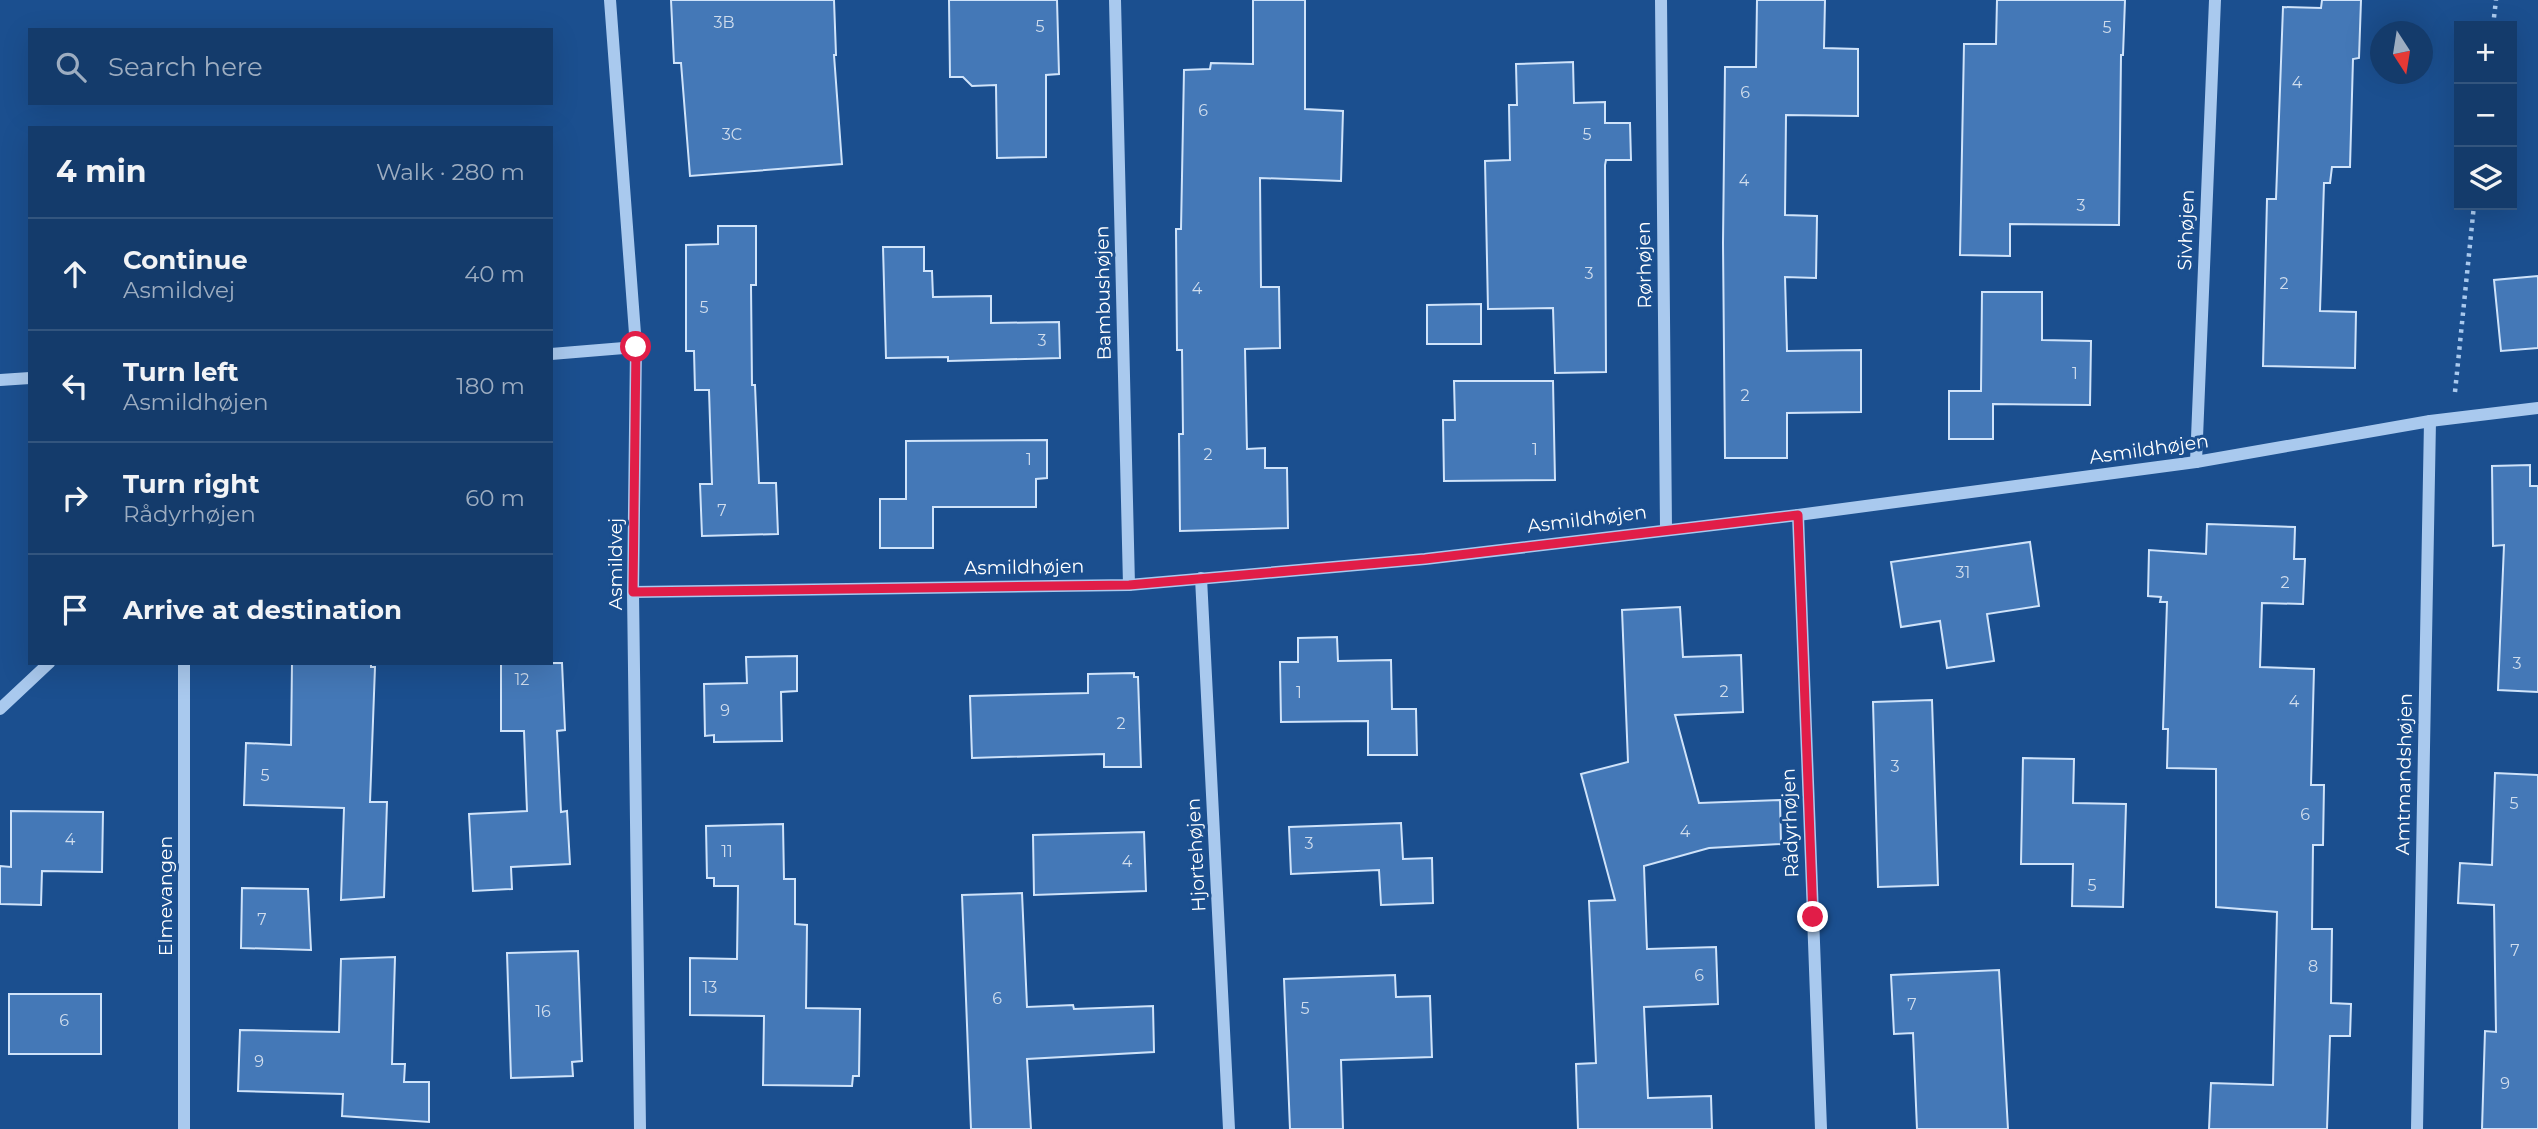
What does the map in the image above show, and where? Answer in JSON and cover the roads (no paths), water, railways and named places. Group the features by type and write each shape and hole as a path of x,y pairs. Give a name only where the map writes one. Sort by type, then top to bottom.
{"street":[{"name":"Asmildvej","path":"610,0 636,347 633,592 640,1129"},
{"name":"Bambushøjen","path":"1115,0 1129,585"},
{"name":"Rørhøjen","path":"1661,0 1666,529"},
{"name":"Sivhøjen","path":"2196,462 2215,0"},
{"path":"553,354 636,347"},
{"path":"0,380 28,378"},
{"name":"Asmildhøjen","path":"633,592 1129,585 1425,559 1798,515 2196,462 2430,421 2538,408"},
{"name":"Amtmandshøjen","path":"2417,1129 2430,421"},
{"name":"Rådyrhøjen","path":"1798,515 1821,1129"},
{"name":"Hjortehøjen","path":"1201,578 1228,1129"},
{"path":"0,709 47,665"},
{"name":"Elmevangen","path":"184,665 184,1129"}]}
